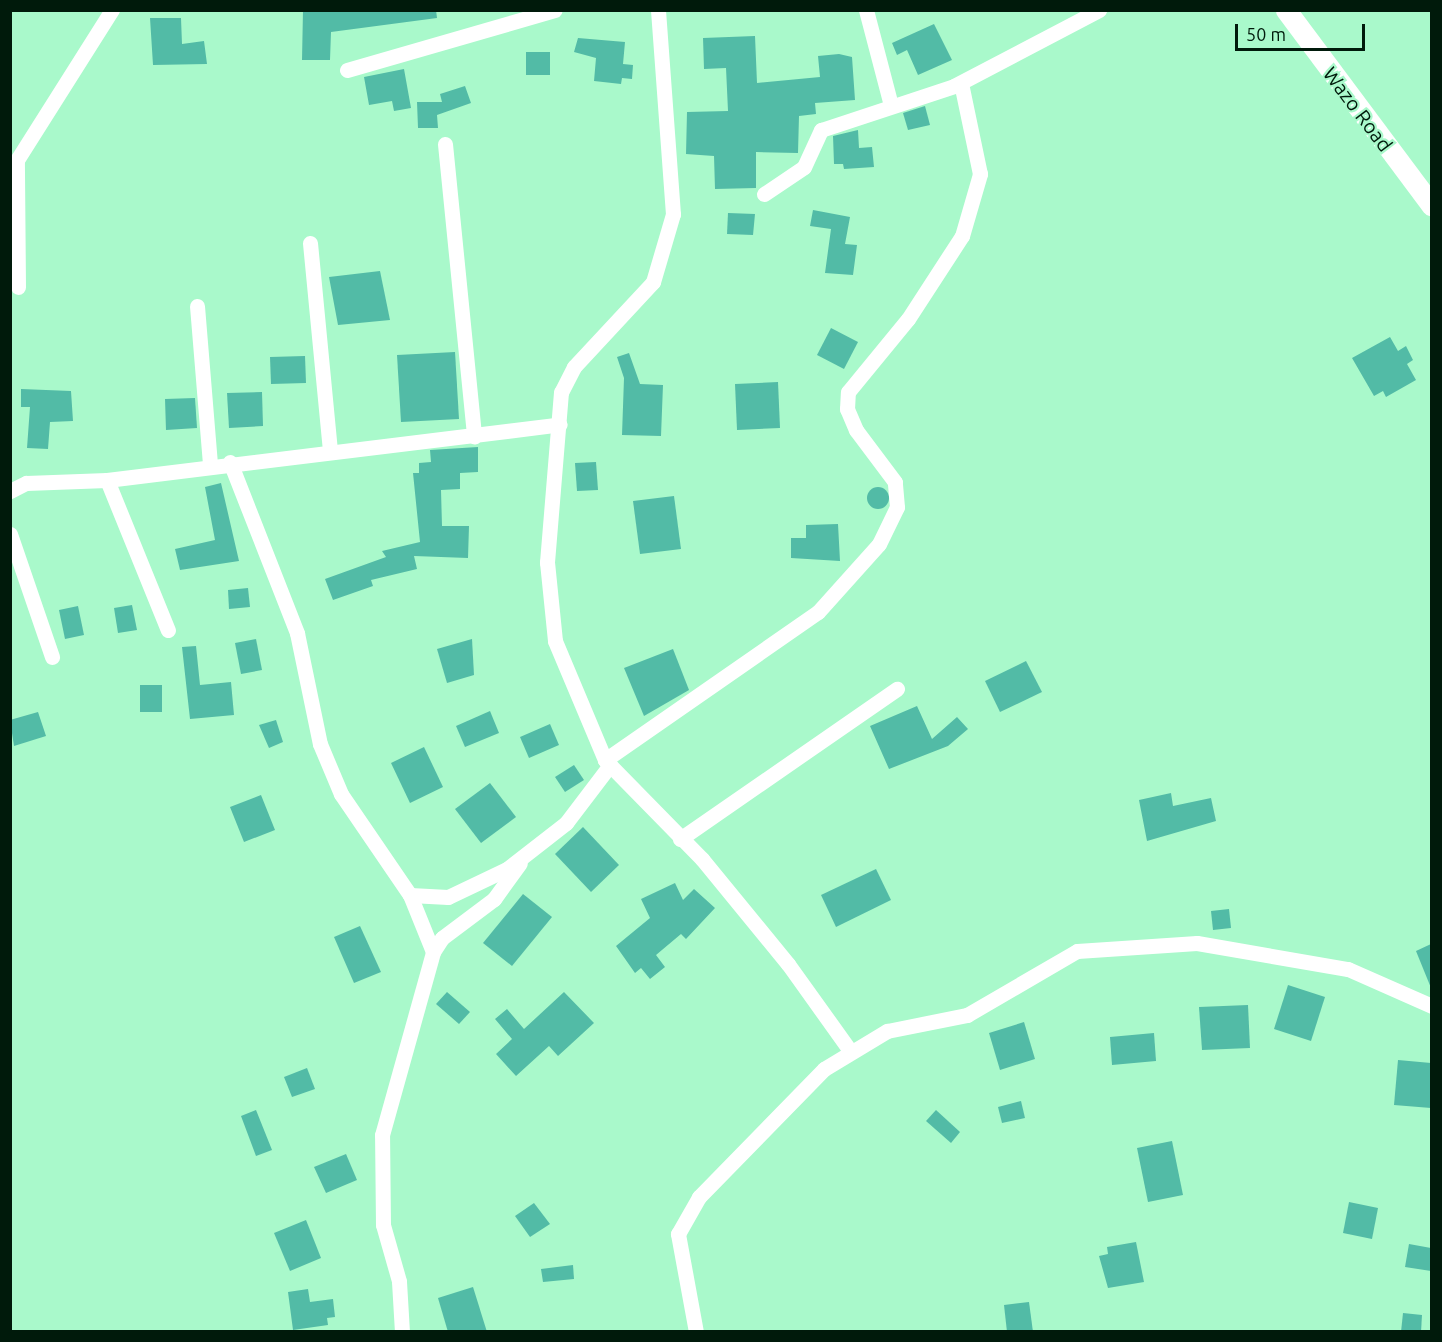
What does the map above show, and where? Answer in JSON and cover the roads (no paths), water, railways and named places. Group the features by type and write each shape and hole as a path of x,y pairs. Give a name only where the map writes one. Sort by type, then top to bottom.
{"main road":[{"name":"Wazo Road","path":"1286,10 1431,206"}],"street":[{"path":"18,286 16,160 112,10"},
{"path":"347,70 555,10"},
{"path":"658,10 673,214 665,253 637,304 574,367 561,393 548,562 555,641 607,763 680,838 788,964 851,1052"},
{"path":"866,10 891,105"},
{"path":"765,194 804,167 821,130 961,83 1099,10"},
{"path":"410,895 448,897 480,886 524,856 566,823 607,763 818,612 879,544 897,507 895,482 856,430 847,409 848,392 901,328 962,236 980,174 961,83"},
{"path":"445,144 474,437"},
{"path":"310,243 330,450"},
{"path":"197,306 210,465"},
{"path":"10,491 26,483 107,480 230,462 474,437 560,424"},
{"path":"230,462 297,633 320,744 341,794 410,895 433,952"},
{"path":"107,480 168,630"},
{"path":"10,534 52,657"},
{"path":"680,838 897,689"},
{"path":"402,1332 399,1281 383,1225 380,1162 382,1135 433,952 442,938 494,899 524,856"},
{"path":"696,1332 678,1234 699,1197 824,1069 888,1031 967,1015 1077,951 1197,943 1254,950 1348,969 1431,1006"}]}
